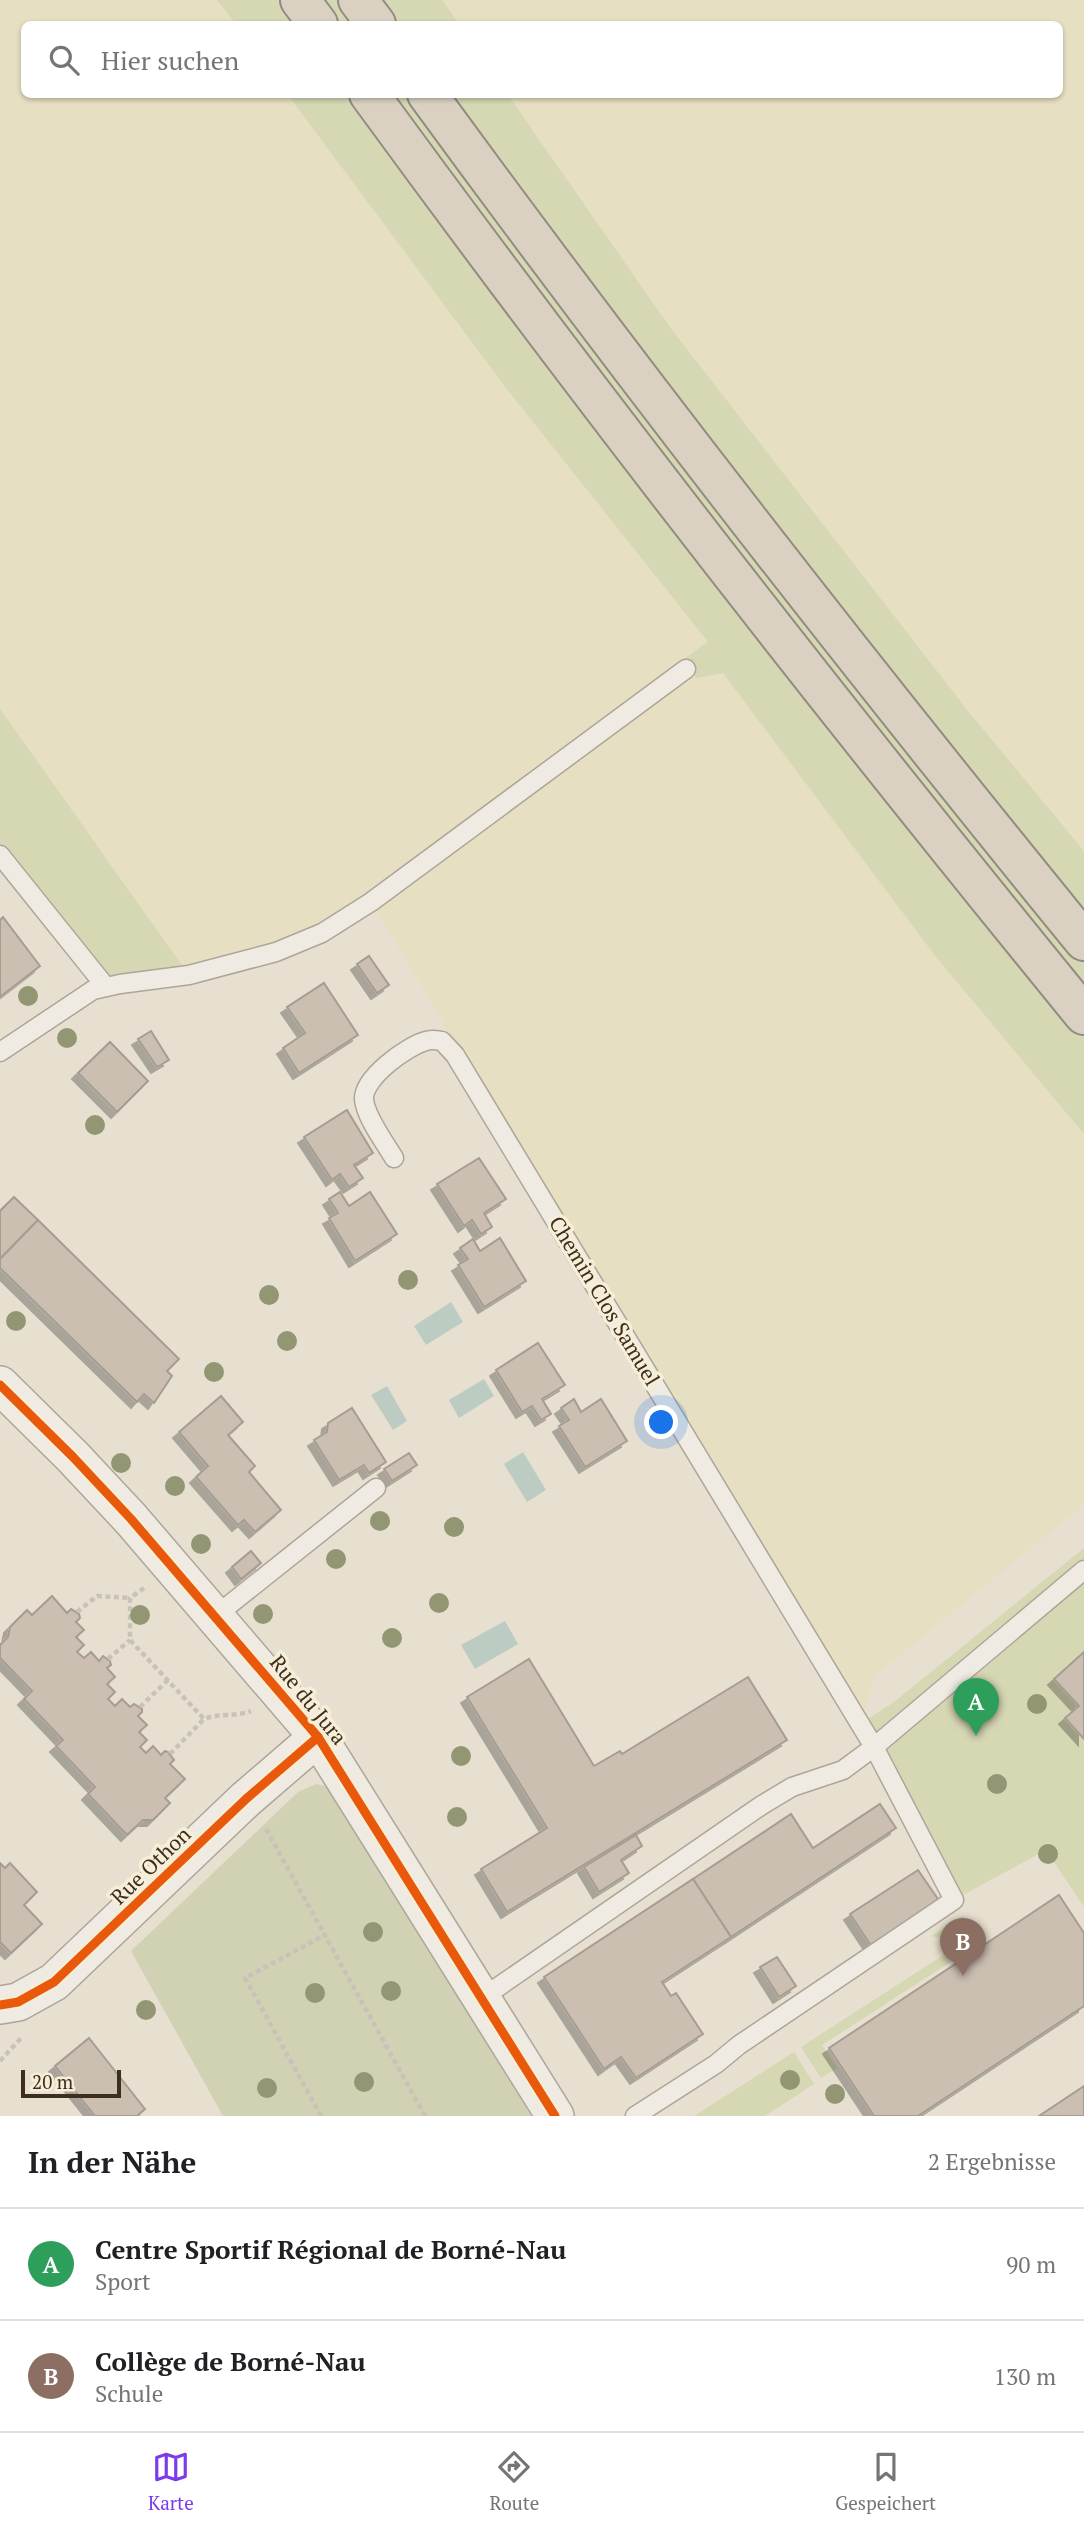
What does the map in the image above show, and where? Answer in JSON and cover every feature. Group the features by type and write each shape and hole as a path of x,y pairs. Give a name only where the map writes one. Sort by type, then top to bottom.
{"highway":[{"path":"300,0 316,21"},
{"path":"358,0 374,21"},
{"path":"372,98 600,405 915,808 1084,1015"},
{"path":"430,98 648,391 938,762 1084,941"}],"street":[{"name":"Rue du Jura","path":"0,1385 74,1457 131,1519 318,1737 555,2116"},
{"name":"Rue Othon","path":"0,2005 18,2002 54,1982 246,1799 318,1737"}],"lane":[{"path":"0,1052 93,990 157,981 226,966 276,952 322,933 371,902 686,669"},
{"path":"0,855 106,987"},
{"name":"Chemin Clos Samuel","path":"394,1158 365,1108 364,1093 376,1073 414,1046 424,1041 442,1041 455,1055 874,1747 954,1900 750,2038 716,2064 635,2116"},
{"path":"214,1617 376,1488"},
{"path":"482,1998 762,1805 792,1787 844,1770 1084,1570"}],"path":[{"path":"77,1612 97,1596 130,1598 153,1581"},
{"path":"130,1598 130,1640 204,1719"},
{"path":"108,1659 130,1640"},
{"path":"140,1707 168,1680"},
{"path":"170,1754 204,1719 243,1714 261,1706"},
{"path":"246,1799 264,1825 425,2116"},
{"path":"321,2116 245,1978 325,1935"}],"shaded area":[{"path":"0,0 217,0 234,21 21,21 21,98 290,98 506,388 708,643 723,672 936,957 1084,1134 1084,1505 876,1675 860,1724 455,1055 441,1019 371,902 343,921 189,975 0,709"},
{"path":"442,0 1084,0 1084,851 968,711 669,326 510,98 1063,98 1063,21 457,21"},
{"path":"451,1302 463,1322 426,1345 414,1326"},
{"path":"484,1379 494,1396 459,1418 449,1400"},
{"path":"387,1386 407,1421 393,1430 371,1395"},
{"path":"523,1452 546,1490 527,1502 504,1464"},
{"path":"505,1621 518,1644 475,1669 461,1645"}],"green space":[{"path":"217,0 442,0 457,21 234,21"},
{"path":"290,98 510,98 669,326 968,711 1084,851 1084,1134 936,957 723,673 696,678 684,659 708,642 506,388"},
{"path":"0,709 189,975 106,987 0,855"},
{"path":"1084,1548 1084,1907 1046,1850 954,1900 860,1724 894,1702"},
{"path":"316,1784 330,1787 531,2116 223,2116 131,1951 298,1792"},
{"path":"963,1916 980,1943 822,2045 837,2068 821,2078 801,2047 962,1943 931,1936"},
{"path":"794,2052 814,2084 765,2116 694,2116"}],"building":[{"path":"3,917 40,966 0,997 0,920"},
{"path":"369,956 389,985 377,993 357,964"},
{"path":"324,983 358,1035 299,1073 283,1048 305,1033 287,1007"},
{"path":"151,1031 169,1060 157,1067 138,1039"},
{"path":"110,1042 148,1081 117,1112 78,1073"},
{"path":"347,1110 373,1153 354,1165 363,1178 349,1187 340,1174 332,1180 304,1137"},
{"path":"479,1158 506,1199 484,1213 492,1227 481,1234 472,1220 464,1226 437,1184"},
{"path":"340,1192 349,1206 370,1192 397,1234 355,1261 329,1218 338,1213 329,1199"},
{"path":"14,1197 38,1220 0,1259 0,1211"},
{"path":"38,1220 179,1359 167,1371 172,1376 154,1403 144,1394 137,1402 0,1268 0,1259"},
{"path":"500,1238 526,1281 484,1307 458,1265 468,1259 460,1248 473,1239 480,1251"},
{"path":"538,1343 565,1385 542,1399 551,1414 541,1420 532,1406 522,1412 496,1370"},
{"path":"221,1396 243,1422 228,1435 255,1466 249,1472 281,1510 255,1532 244,1520 238,1525 196,1477 208,1466 179,1432"},
{"path":"574,1399 581,1412 601,1399 627,1441 585,1467 559,1426 569,1420 561,1408"},
{"path":"352,1408 386,1462 369,1473 364,1465 339,1480 314,1440 327,1432 328,1423"},
{"path":"409,1453 417,1465 392,1481 384,1469"},
{"path":"251,1551 261,1563 241,1579 232,1567"},
{"path":"52,1596 67,1613 71,1609 79,1614 80,1618 76,1622 84,1630 76,1637 84,1645 77,1652 84,1658 91,1652 99,1661 103,1656 110,1661 111,1665 107,1668 115,1677 107,1684 115,1692 108,1699 115,1706 122,1699 130,1707 134,1704 142,1709 138,1716 147,1725 139,1732 147,1740 140,1747 146,1753 153,1746 161,1755 165,1751 168,1752 174,1760 170,1764 185,1779 165,1798 170,1803 153,1820 143,1820 127,1835 88,1794 95,1787 56,1746 63,1740 24,1699 32,1691 0,1658 0,1645 8,1637 10,1627 27,1610 32,1615"},
{"path":"1084,1652 1084,1739 1065,1718 1079,1706 1054,1679"},
{"path":"529,1659 594,1766 620,1751 622,1754 748,1677 787,1740 507,1912 481,1869 547,1828 467,1697"},
{"path":"880,1804 896,1828 731,1937 693,1879 791,1814 813,1848"},
{"path":"636,1835 642,1846 621,1860 629,1873 599,1892 584,1867"},
{"path":"0,1863 5,1868 10,1863 37,1892 24,1905 42,1924 11,1953 0,1942"},
{"path":"918,1870 940,1902 872,1947 850,1914"},
{"path":"693,1879 731,1937 662,1982 671,1996 676,1993 703,2034 636,2078 621,2057 604,2069 544,1977"},
{"path":"1059,1895 1084,1933 1084,2006 918,2116 874,2116 829,2048"},
{"path":"777,1957 796,1986 779,1997 760,1967"},
{"path":"89,2038 145,2109 137,2116 95,2116 55,2066"},
{"path":"1084,2086 1084,2116 1039,2116"}],"cycle path":[{"path":"0,1385 131,1519 318,1737 555,2116"},
{"path":"0,2005 18,2002 54,1982 246,1799 318,1737"}],"place":[{"name":"Centre Sportif Régional de Borné-Nau","path":"976,1736"},
{"name":"Collège de Borné-Nau","path":"963,1976"}]}
